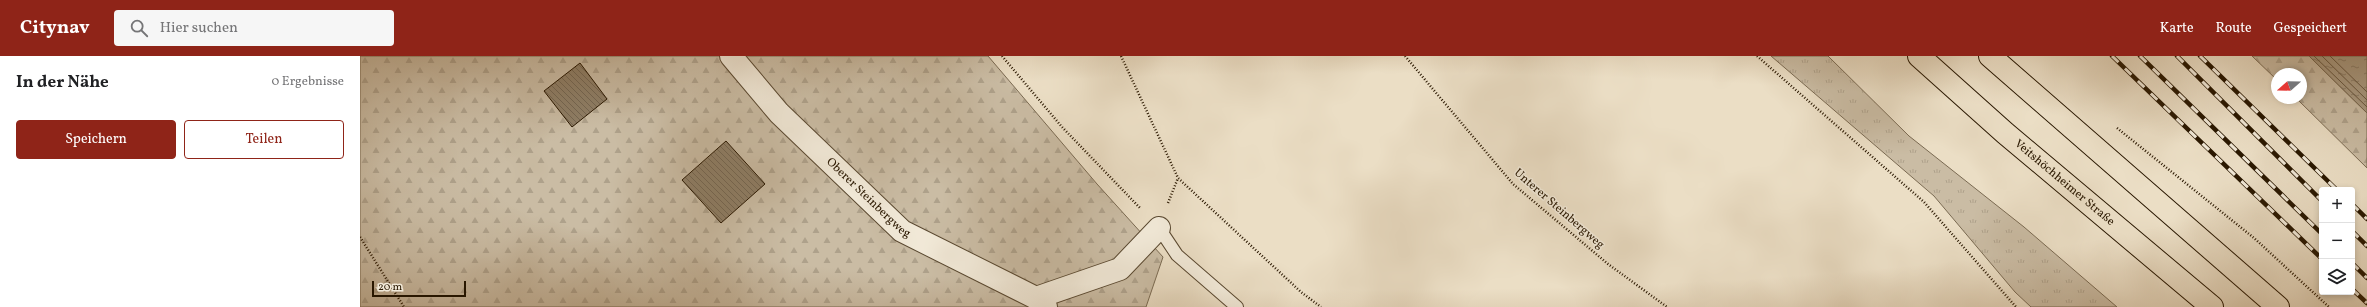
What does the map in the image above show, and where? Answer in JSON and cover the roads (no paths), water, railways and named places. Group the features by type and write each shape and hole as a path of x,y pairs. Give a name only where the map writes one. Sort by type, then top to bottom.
{"highway":[{"name":"Veitshöchheimer Straße","path":"1919,56 2005,133 2212,307"},
{"path":"1990,56 2278,307"}],"street":[{"name":"Oberer Steinbergweg","path":"731,56 779,113 902,231 1041,302 1120,270 1159,228"}],"lane":[{"path":"1159,228 1177,255 1237,307"}],"water":[{"path":"2309,56 2367,56 2367,113"}],"railway":[{"path":"2112,56 2319,256"},
{"path":"2140,56 2319,231"},
{"path":"2177,56 2319,198"},
{"path":"2200,56 2334,187"},
{"path":"2355,207 2367,219"},
{"path":"2355,234 2367,246"},
{"path":"2355,266 2367,278"},
{"path":"2355,292 2367,303"}]}
